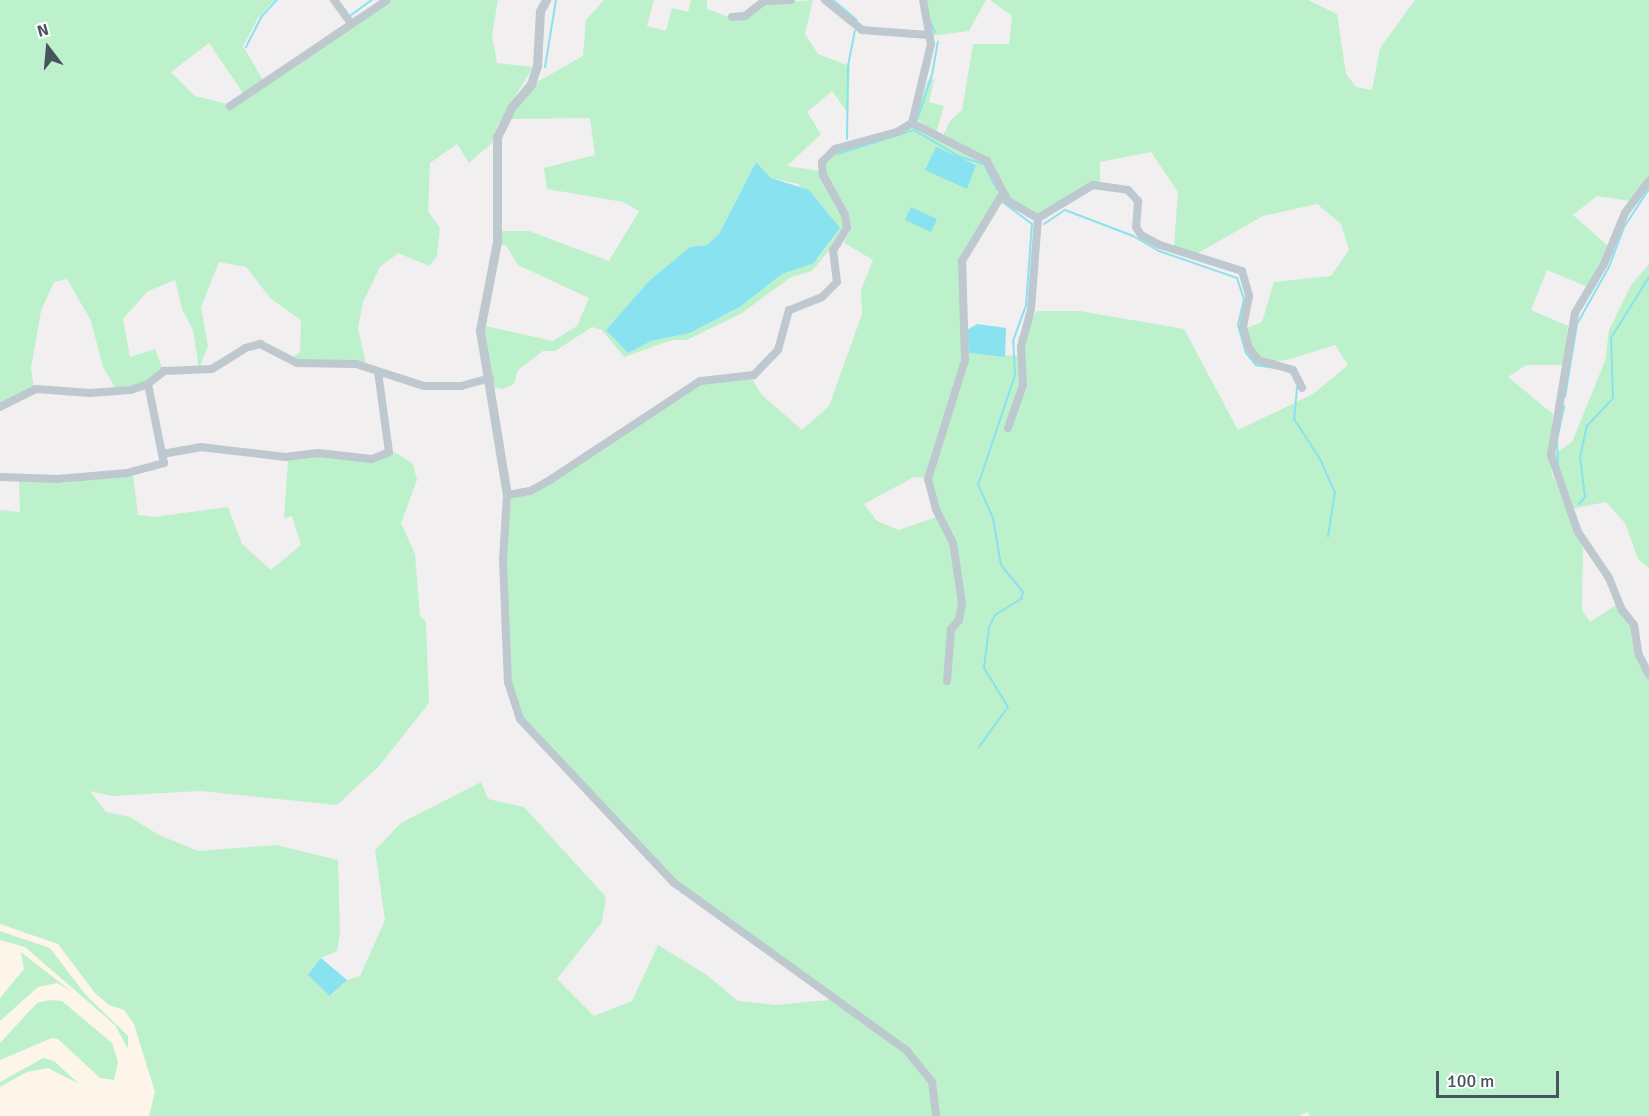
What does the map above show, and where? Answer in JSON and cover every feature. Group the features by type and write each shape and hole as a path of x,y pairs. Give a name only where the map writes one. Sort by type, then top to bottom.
{"street":[{"path":"334,0 351,23"},
{"path":"230,106 387,0"},
{"path":"546,0 540,11 537,66 531,84 511,108 497,137 497,242 480,330 490,378 507,495 503,560 508,682 520,719 673,882 907,1052 932,1082 936,1116"},
{"path":"732,17 745,16 764,1 791,0"},
{"path":"825,0 862,30 928,35"},
{"path":"507,495 531,490 550,480 700,381 754,375 778,350 789,310 822,297 837,282 833,250 845,235 846,222 823,175 822,162 835,149 897,132 912,123 930,55 923,0"},
{"path":"912,123 987,160 995,169 1008,201 1038,219"},
{"path":"1649,181 1625,213 1604,264 1575,313 1551,455 1578,532 1609,578 1622,610 1634,625 1639,655 1649,675"},
{"path":"1038,219 1093,185 1128,190 1138,201 1136,227 1141,235 1160,245 1242,271 1249,296 1243,327 1249,348 1258,360 1293,370 1302,388"},
{"path":"947,681 951,629 959,620 962,603 953,543 936,509 928,479 965,360 962,261 1003,193"},
{"path":"1008,428 1023,385 1022,347 1031,309 1038,219"},
{"path":"0,407 36,389 90,393 120,392 148,384 164,371 212,369 245,348 260,344 297,363 356,364 433,386 461,386 490,378"},
{"path":"162,454 200,447 285,457 318,453 372,459 386,456 389,452 378,372"},
{"path":"0,477 58,479 127,472 164,463 148,384"}],"shaded area":[{"path":"0,924 58,944 95,993 109,1005 124,1010 134,1024 155,1093 149,1116 0,1116"}],"green space":[{"path":"0,0 275,0 259,16 243,46 263,80 243,93 209,43 171,72 195,96 227,104 392,0 498,0 492,35 497,63 533,67 497,126 492,143 469,163 457,144 430,163 428,211 440,228 437,256 429,266 398,253 380,267 363,302 358,328 366,364 291,359 300,352 301,320 271,299 246,267 219,262 201,307 208,346 199,369 193,330 182,309 175,280 148,291 123,319 130,357 155,349 163,370 142,384 116,389 103,367 91,321 67,279 54,282 41,311 31,368 34,387 0,403"},
{"path":"604,0 654,0 647,26 666,31 672,8 688,12 691,0 707,0 707,9 737,20 763,4 813,0 805,34 818,54 850,66 848,113 832,91 807,112 821,134 787,166 820,171 842,212 844,232 812,271 791,277 742,313 687,340 672,340 624,357 602,330 592,327 555,351 543,351 518,370 514,384 503,389 492,387 485,326 553,341 577,326 589,298 518,265 506,245 501,245 501,231 529,231 609,261 639,211 623,202 547,189 544,168 595,155 590,118 510,119 537,82 583,56 586,20","holes":["756,162 771,178 798,184 835,235 818,259 782,274 739,308 690,333 650,341 628,353 606,330 649,281 690,247 707,245 719,234"]},
{"path":"925,0 986,0 969,31 931,36"},
{"path":"990,0 1308,0 1337,14 1346,74 1356,87 1372,90 1380,48 1415,0 1649,0 1649,178 1630,201 1597,196 1573,215 1608,246 1588,287 1547,270 1531,310 1568,326 1564,365 1526,365 1508,377 1553,414 1549,455 1552,474 1583,543 1582,610 1590,622 1618,604 1631,624 1649,678 1649,1116 1310,1116 1307,1112 1299,1116 149,1116 155,1092 134,1024 124,1010 109,1005 95,993 58,944 0,924 0,510 20,512 19,481 61,483 133,475 138,515 154,517 228,507 242,544 271,570 301,545 292,516 284,518 288,460 319,455 366,460 395,452 413,464 417,480 401,523 415,554 420,616 426,622 429,703 380,765 337,805 201,791 112,796 90,791 106,812 130,817 159,835 198,851 276,845 338,860 340,933 337,951 321,958 331,996 347,980 360,976 385,920 375,850 401,823 481,782 488,799 524,807 606,897 602,922 557,979 594,1016 632,1001 658,945 707,975 738,1001 775,1005 839,999 673,879 524,720 511,688 504,556 509,499 537,490 566,473 702,383 752,379 762,395 802,430 829,406 862,314 861,290 873,260 844,243 850,231 848,214 824,170 825,161 839,150 915,126 958,151 985,161 1001,194 962,255 961,314 969,353 1018,356 1018,338 1037,311 1080,311 1184,329 1238,430 1313,394 1348,365 1335,345 1287,360 1264,362 1253,353 1244,329 1262,322 1274,282 1331,276 1349,250 1341,224 1317,204 1263,216 1196,254 1174,246 1178,192 1151,152 1100,162 1100,182 1089,184 1039,215 1007,197 989,159 942,138 950,121 962,110 973,44 1009,44 1012,16","holes":["914,477 931,478 942,515 899,530 877,521 864,504"]},
{"path":"934,79 929,102 944,106 936,133 915,118 928,80"},
{"path":"1649,264 1649,568 1638,559 1625,523 1606,502 1571,509 1553,455 1572,442 1605,361 1609,330 1631,285"},
{"path":"0,931 50,948 85,994 128,1036 128,1049 115,1025 25,947 0,940"},
{"path":"21,952 72,992 57,983 38,987 0,1021 0,998 24,969"},
{"path":"49,1000 62,1001 112,1043 118,1062 114,1080 100,1078 58,1039 52,1038 0,1060 0,1043 37,1003"},
{"path":"43,1058 54,1061 79,1084 48,1068 27,1072 0,1087 0,1082"}],"water":[{"path":"936,147 976,165 967,189 925,170"},
{"path":"756,162 771,178 809,190 840,228 814,263 782,274 740,307 690,333 651,341 628,353 606,330 649,281 690,247 707,245 719,234"},
{"path":"911,207 937,219 931,232 905,220"},
{"path":"977,324 1006,328 1005,357 969,353 967,330"},
{"path":"321,958 347,980 330,996 308,975"}],"waterway":[{"path":"246,47 261,17 277,0"},
{"path":"351,15 372,0"},
{"path":"545,67 556,0"},
{"path":"833,0 857,20"},
{"path":"930,21 935,32"},
{"path":"847,139 848,66 855,31"},
{"path":"917,120 932,75 938,42"},
{"path":"837,154 914,130 960,157 984,164 997,190"},
{"path":"1565,397 1577,324 1609,267 1624,227 1649,189"},
{"path":"979,747 1008,707 984,668 989,627 995,615 1021,599 1023,592 1001,565 993,518 978,485 1015,375 1013,341 1026,305 1032,224 1002,201"},
{"path":"1044,224 1065,210 1133,236 1159,251 1237,278 1244,299 1238,325 1246,353 1256,365 1274,368"},
{"path":"1579,504 1585,497 1580,458 1587,426 1613,398 1611,338 1649,277"},
{"path":"1297,387 1294,419 1320,459 1335,492 1328,536"},
{"path":"1558,466 1557,440 1564,406"}]}
